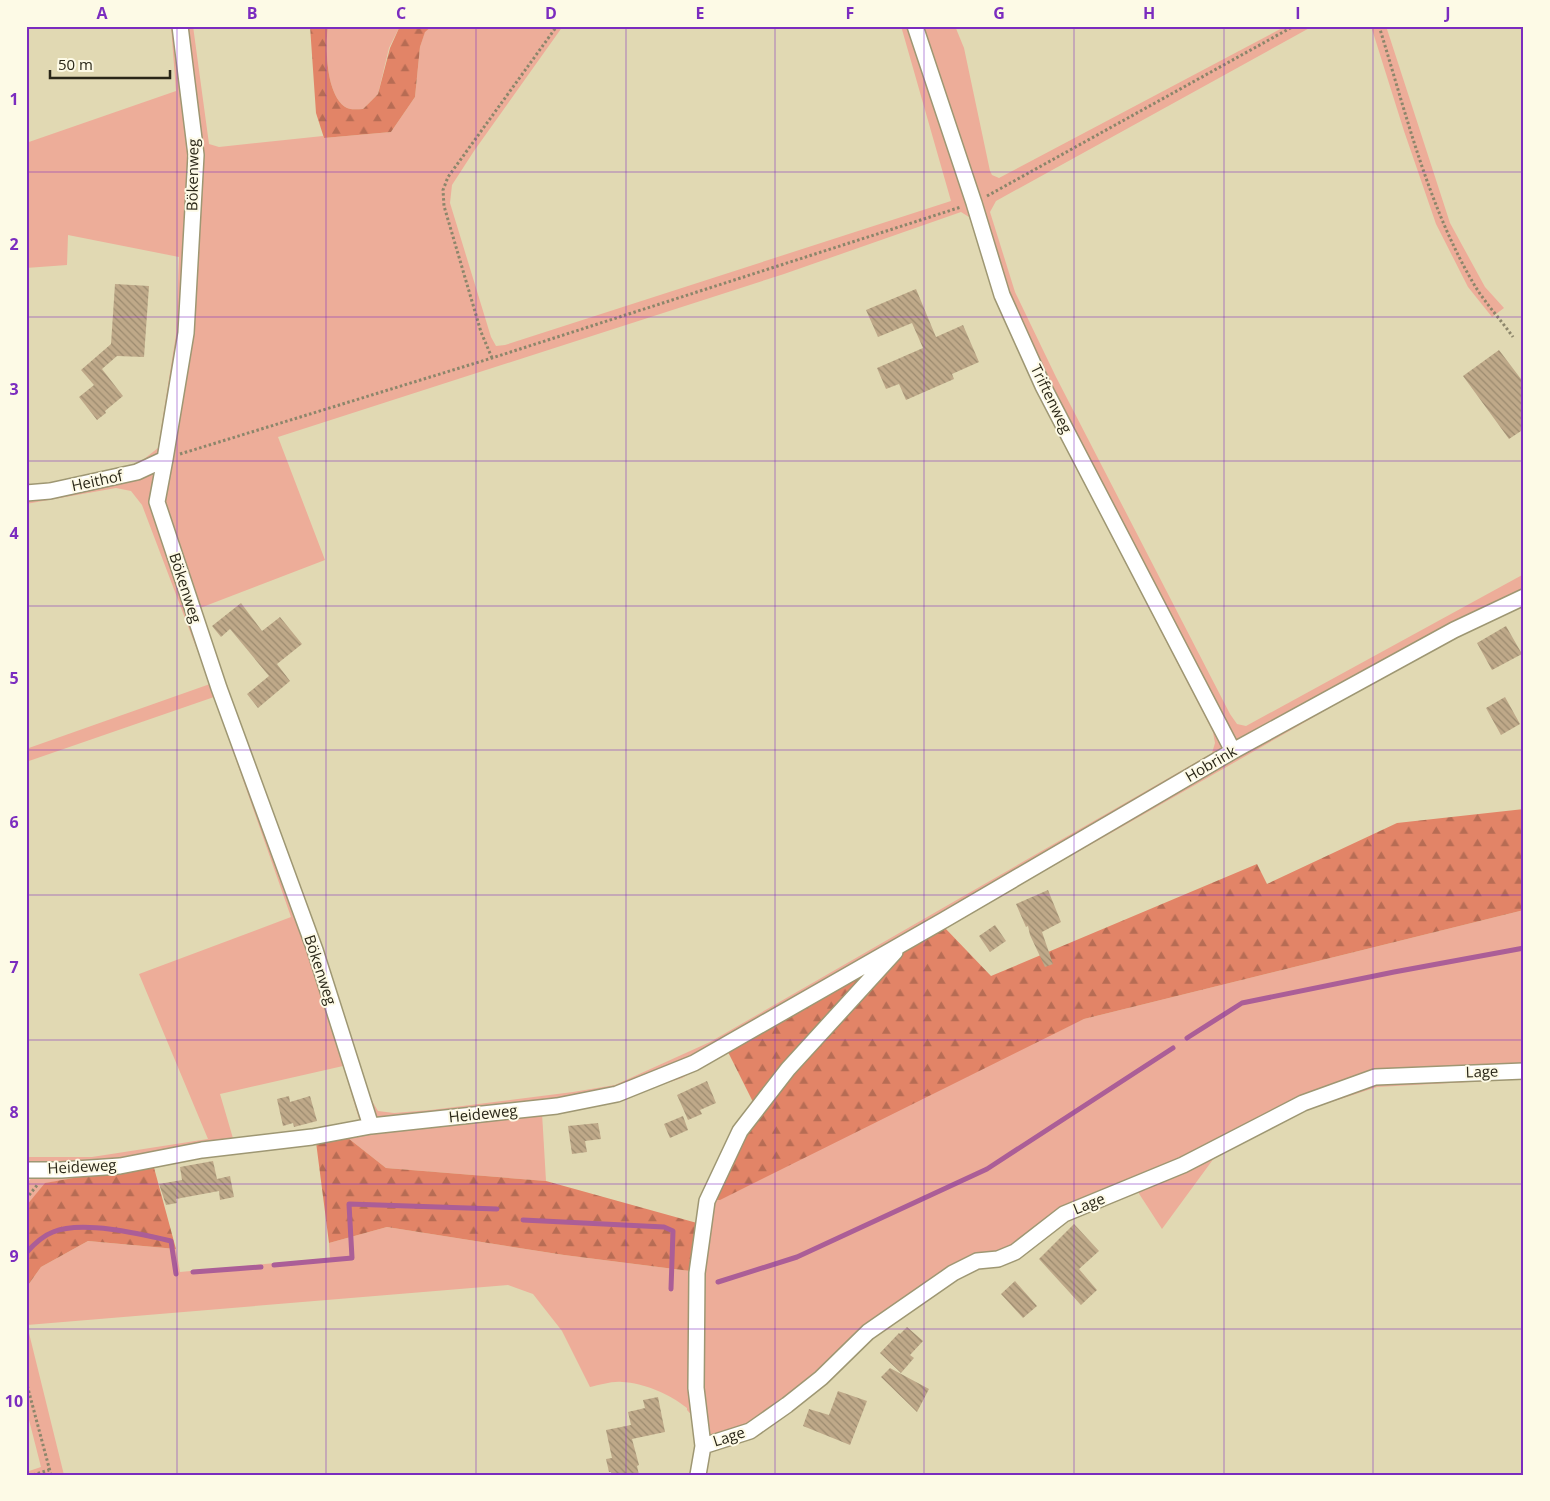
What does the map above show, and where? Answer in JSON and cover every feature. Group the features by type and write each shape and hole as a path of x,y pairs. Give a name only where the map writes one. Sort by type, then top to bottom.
{"street":[{"name":"Bökenweg","path":"180,26 196,155 186,333 157,502 218,688 314,950 371,1126"},
{"name":"Triftenweg","path":"915,26 974,203 1002,295 1043,386 1233,751"},
{"name":"Heithof","path":"26,493 50,491 137,472 165,459"},
{"name":"Hobrink","path":"905,942 1233,751 1454,630 1524,597"},
{"name":"Heideweg","path":"26,1170 120,1166 202,1150 312,1137 371,1126 557,1106 617,1094 694,1063 905,942"},
{"name":"Lage","path":"698,1475 703,1446 696,1388 697,1273 707,1201 740,1131 788,1069 905,942"},
{"name":"Lage","path":"703,1446 750,1431 788,1405 821,1378 868,1332 953,1273 977,1261 998,1259 1015,1252 1064,1214 1183,1165 1303,1103 1375,1077 1524,1071"}],"path":[{"path":"492,358 482,332 444,206 444,190 448,177 557,26"},
{"path":"165,459 492,358 974,203 1294,26"},
{"path":"1379,26 1420,162 1441,217 1475,286 1513,337"},
{"path":"26,1381 51,1475"},
{"path":"33,1475 49,1470"}],"shaded area":[{"path":"171,26 193,26 209,144 219,147 323,136 324,138 391,132 415,97 420,47 425,31 432,26 563,26 452,185 450,203 491,337 496,346 505,345 951,201 901,26 955,26 964,48 990,171 992,175 999,178 1286,26 1313,26 996,201 990,212 1015,292 1056,377 1230,714 1237,724 1246,726 1524,574 1524,605 1433,649 682,1078 616,1100 542,1113 546,1181 386,1168 348,1138 316,1142 314,1129 360,1122 343,1066 220,1094 237,1152 46,1183 26,1206 26,1185 32,1177 26,1177 26,1157 92,1157 208,1139 139,974 291,917 214,697 26,762 26,749 210,684 142,505 131,491 116,488 26,504 26,488 134,467 158,448 176,335 179,257 68,235 67,265 26,268 26,143 176,91","holes":["961,212 969,217 1000,303 1036,390 1213,732 1215,743 1212,753 710,1042 615,1085 431,1110 394,1113 378,1111 372,1101 238,725 200,608 325,560 278,437 784,274"]},
{"path":"328,26 400,26 389,48 378,94 363,109 347,108 335,94 328,71"},
{"path":"1371,26 1386,26 1450,223 1485,287 1504,308 1492,317 1468,287 1436,224"},
{"path":"1524,910 1524,1079 1377,1087 1304,1111 1217,1154 1162,1229 1136,1189 1067,1218 977,1265 876,1332 827,1383 755,1437 708,1450 707,1432 687,1408 665,1394 648,1387 622,1382 590,1387 562,1331 533,1294 508,1285 27,1325 64,1475 26,1475 26,1472 41,1467 26,1408 26,1288 41,1267 88,1241 176,1249 180,1272 330,1258 329,1243 387,1227 564,1255 690,1271 702,1199 1084,1019"}],"green space":[{"path":"310,26 328,26 328,71 335,94 340,102 350,109 363,109 378,94 390,48 400,26 432,26 425,32 420,47 415,97 391,132 324,138 316,113"},
{"path":"1524,809 1524,910 1084,1019 720,1200 702,1199 754,1104 728,1052 945,928 991,976 1257,864 1267,884 1397,823"},
{"path":"348,1138 386,1168 546,1181 697,1223 690,1271 564,1255 387,1227 329,1243 316,1142"},
{"path":"153,1164 176,1249 88,1241 41,1267 26,1288 26,1206 45,1183"}],"building":[{"path":"115,284 149,286 144,357 117,356 102,369 123,396 97,420 79,397 94,385 81,370 111,344"},
{"path":"916,289 936,337 963,325 979,362 952,374 954,379 906,400 899,384 886,389 877,368 923,348 912,323 878,337 866,310"},
{"path":"1499,350 1524,383 1524,429 1509,439 1463,376"},
{"path":"241,603 262,631 280,617 302,644 277,664 290,681 258,708 247,694 269,676 230,629 221,637 212,626"},
{"path":"1506,626 1522,654 1492,670 1477,643"},
{"path":"1505,697 1520,724 1501,735 1486,708"},
{"path":"1048,890 1061,922 1042,932 1053,964 1045,967 1030,935 1028,926 1026,927 1016,904"},
{"path":"995,925 1006,941 990,952 979,936"},
{"path":"707,1081 716,1103 700,1110 702,1114 688,1120 677,1095"},
{"path":"289,1096 290,1102 310,1096 317,1121 294,1127 293,1123 283,1126 277,1099"},
{"path":"683,1116 688,1130 670,1138 664,1124"},
{"path":"598,1123 601,1139 585,1141 587,1152 572,1154 568,1126"},
{"path":"213,1161 217,1179 230,1176 234,1197 220,1200 219,1191 176,1199 177,1203 166,1205 159,1184 182,1180 180,1167"},
{"path":"1074,1224 1099,1251 1079,1269 1097,1290 1081,1305 1039,1259"},
{"path":"1015,1281 1037,1306 1023,1318 1001,1294"},
{"path":"907,1327 923,1341 910,1355 914,1358 901,1373 880,1353"},
{"path":"890,1368 929,1389 917,1412 881,1377"},
{"path":"838,1391 867,1401 850,1445 803,1426 809,1409 829,1415"},
{"path":"658,1397 665,1432 632,1439 639,1465 637,1466 639,1475 612,1475 609,1472 606,1459 612,1458 606,1430 631,1425 628,1412 645,1408 643,1400"}],"waterway":[{"path":"1187,1038 1242,1003 1524,948"},
{"path":"718,1282 797,1257 987,1169 1173,1048"},
{"path":"274,1265 352,1258 349,1204 497,1209"},
{"path":"523,1220 664,1227 673,1231 671,1289"},
{"path":"26,1253 38,1241 53,1232 79,1227 112,1229 171,1241 176,1274"},
{"path":"193,1272 261,1267"}]}
